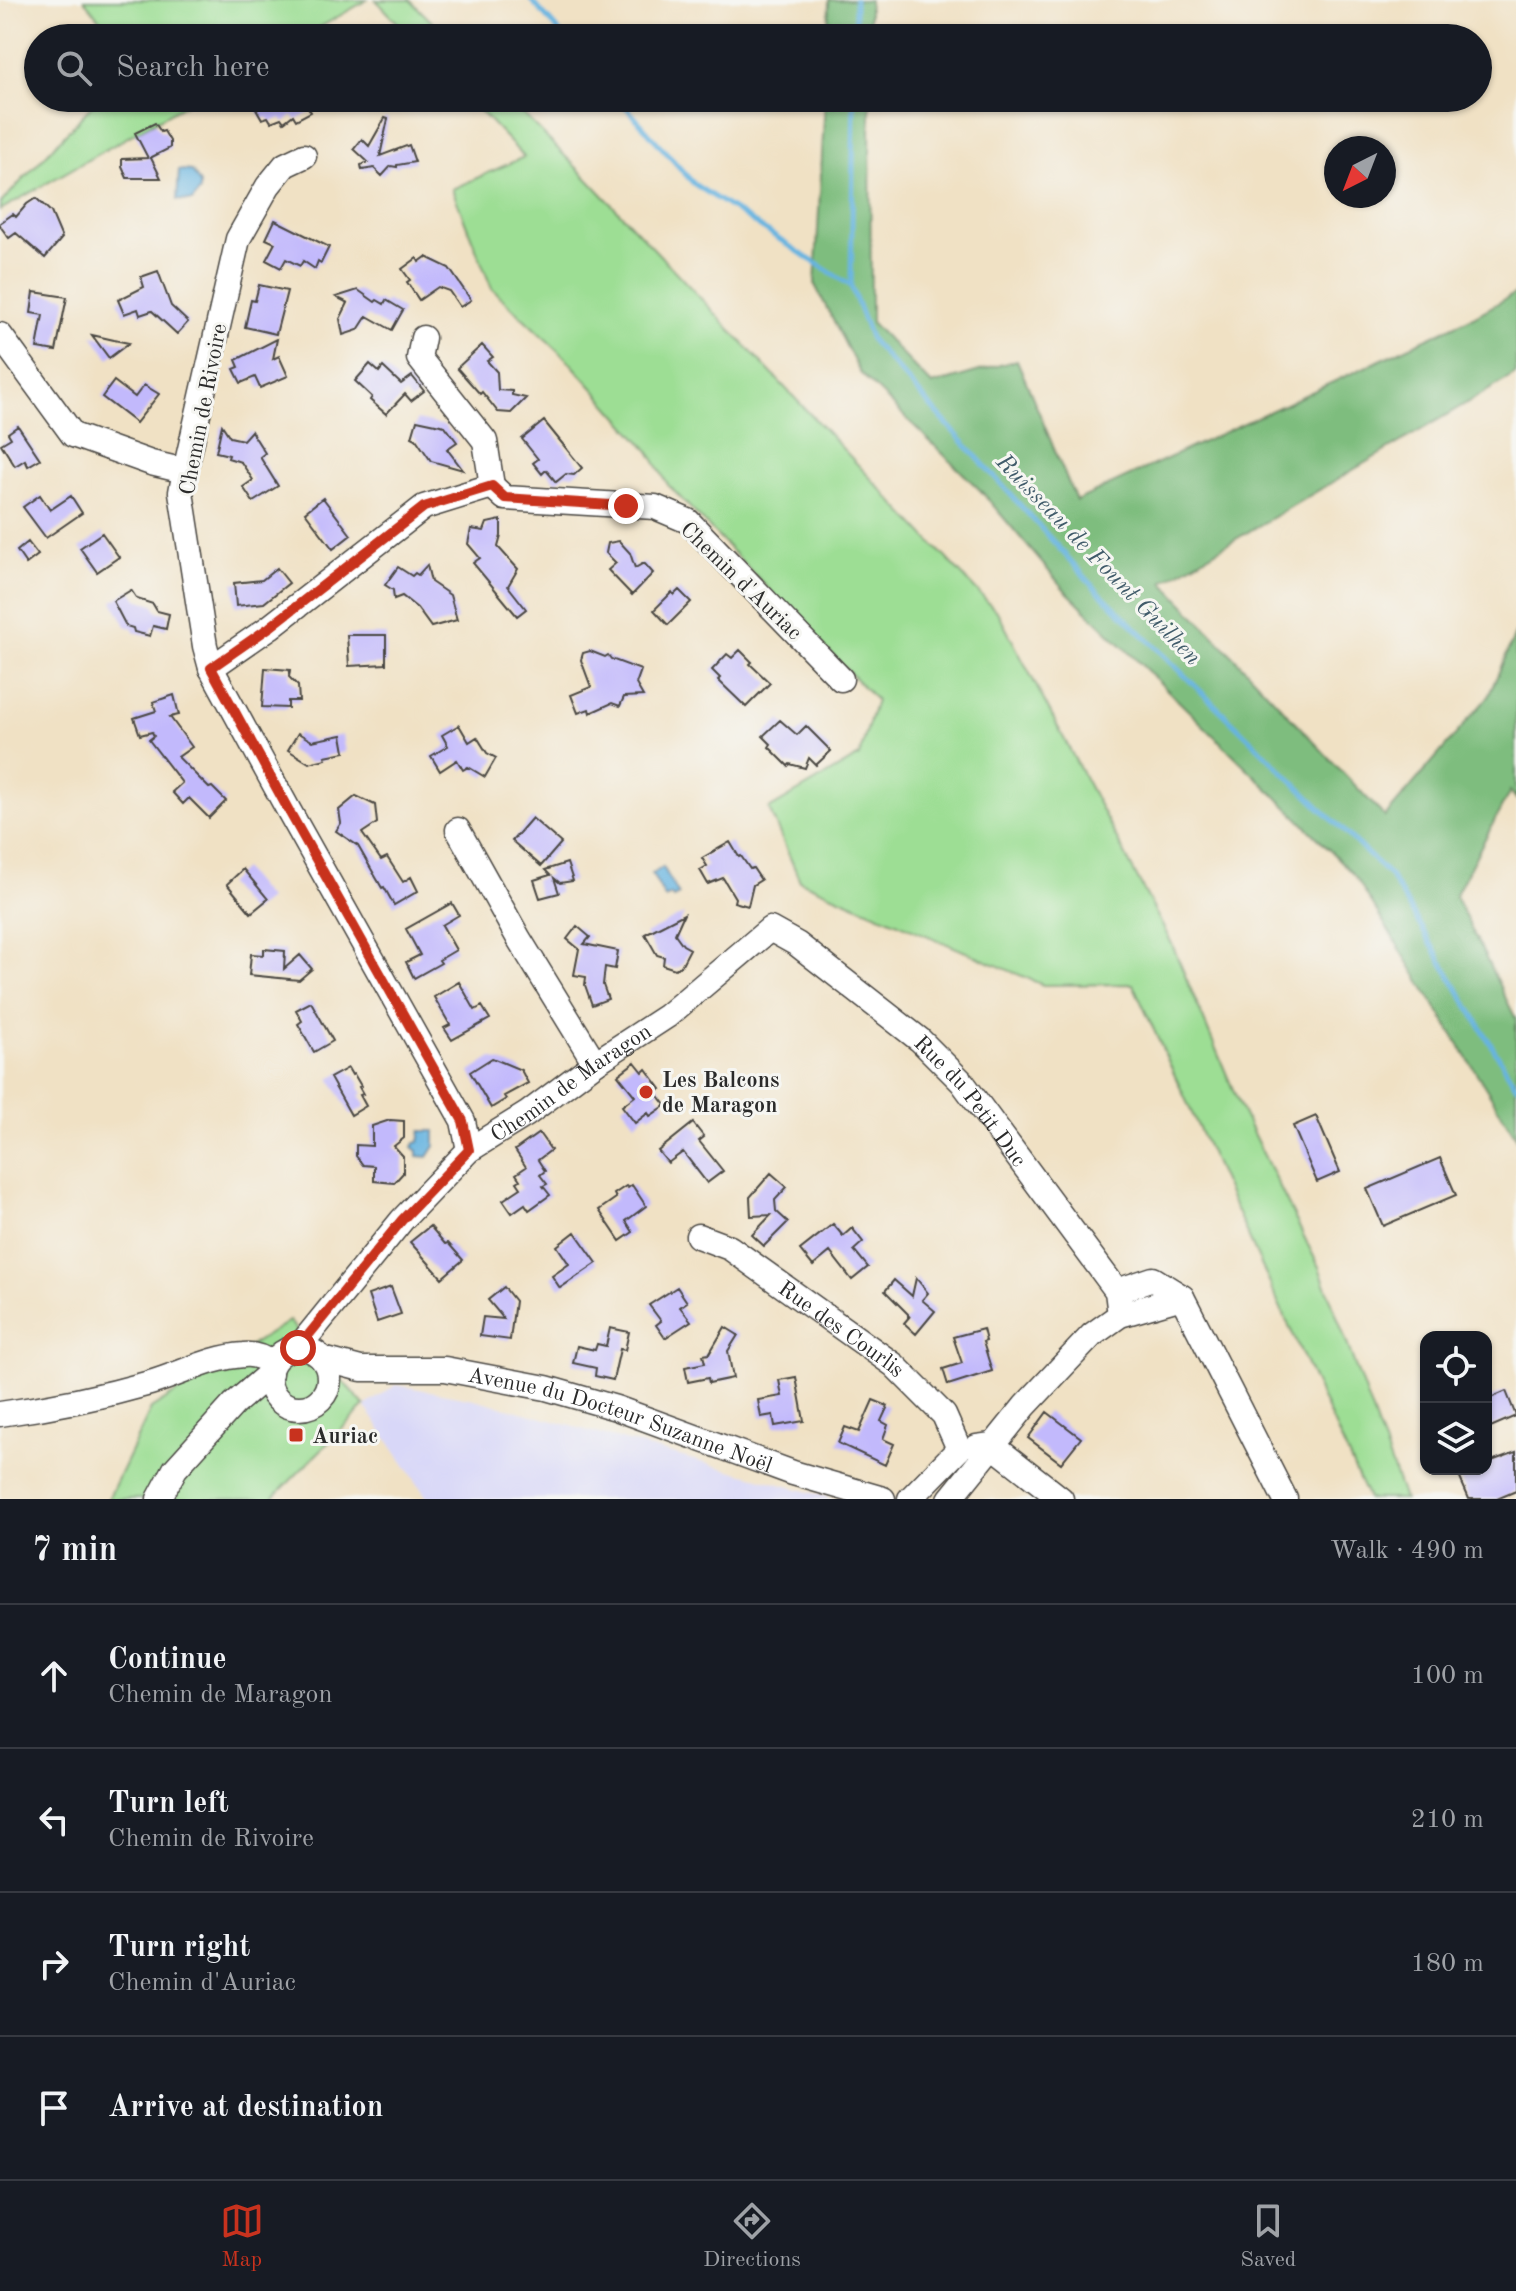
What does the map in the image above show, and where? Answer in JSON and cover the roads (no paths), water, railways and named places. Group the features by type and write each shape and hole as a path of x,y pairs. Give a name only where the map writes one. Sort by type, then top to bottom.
{"street":[{"name":"Chemin de Rivoire","path":"304,156 285,165 268,186 238,239 185,471 181,492 205,646 211,668 463,1121 469,1150"},
{"path":"0,335 73,435 151,463 185,471"},
{"path":"211,668 270,627 424,507 492,486 485,441 419,358 423,338"},
{"name":"Chemin d'Auriac","path":"492,486 505,498 655,507 688,521 841,679"},
{"path":"458,830 519,939 595,1063"},
{"name":"Chemin de Maragon","path":"313,1353 321,1321 344,1289 402,1220 469,1150 527,1114 595,1063 667,1016 770,929"},
{"name":"Rue du Petit Duc","path":"770,929 797,944 920,1040 962,1082 1119,1303"},
{"name":"Rue des Courlis","path":"698,1236 730,1248 894,1365 944,1415 959,1449"},
{"path":"950,1499 1025,1406 1119,1303 1182,1297 1285,1499"},
{"path":"159,1499 175,1469 234,1404 273,1378 283,1353 313,1353 328,1367 329,1385"},
{"name":"Avenue du Docteur Suzanne Noël","path":"313,1353 361,1369 445,1369 546,1388 616,1408 793,1473 883,1499"},
{"path":"0,1414 90,1399 245,1354 262,1357 293,1407 303,1408 319,1401 329,1385 352,1367"},
{"path":"910,1499 959,1449 992,1445 1061,1499"}],"water":[{"path":"179,170 192,171 200,184 200,191 192,201 177,200"},
{"path":"663,867 679,895 673,898 671,895 665,898 652,874"},
{"path":"421,1131 435,1131 435,1146 428,1157 418,1156 418,1151 413,1147 419,1142"}],"waterway":[{"name":"Ruisseau de Fount Guilhen","path":"531,0 552,24"},
{"path":"855,0 855,24"},
{"name":"Ruisseau de Fount Guilhen","path":"630,112 694,184 851,286 871,340 1096,589 1391,877 1516,1086"},
{"path":"851,285 854,112"}],"place":[{"name":"Les Balcons de Maragon","path":"646,1092"},
{"name":"Auriac","path":"296,1435"}]}
